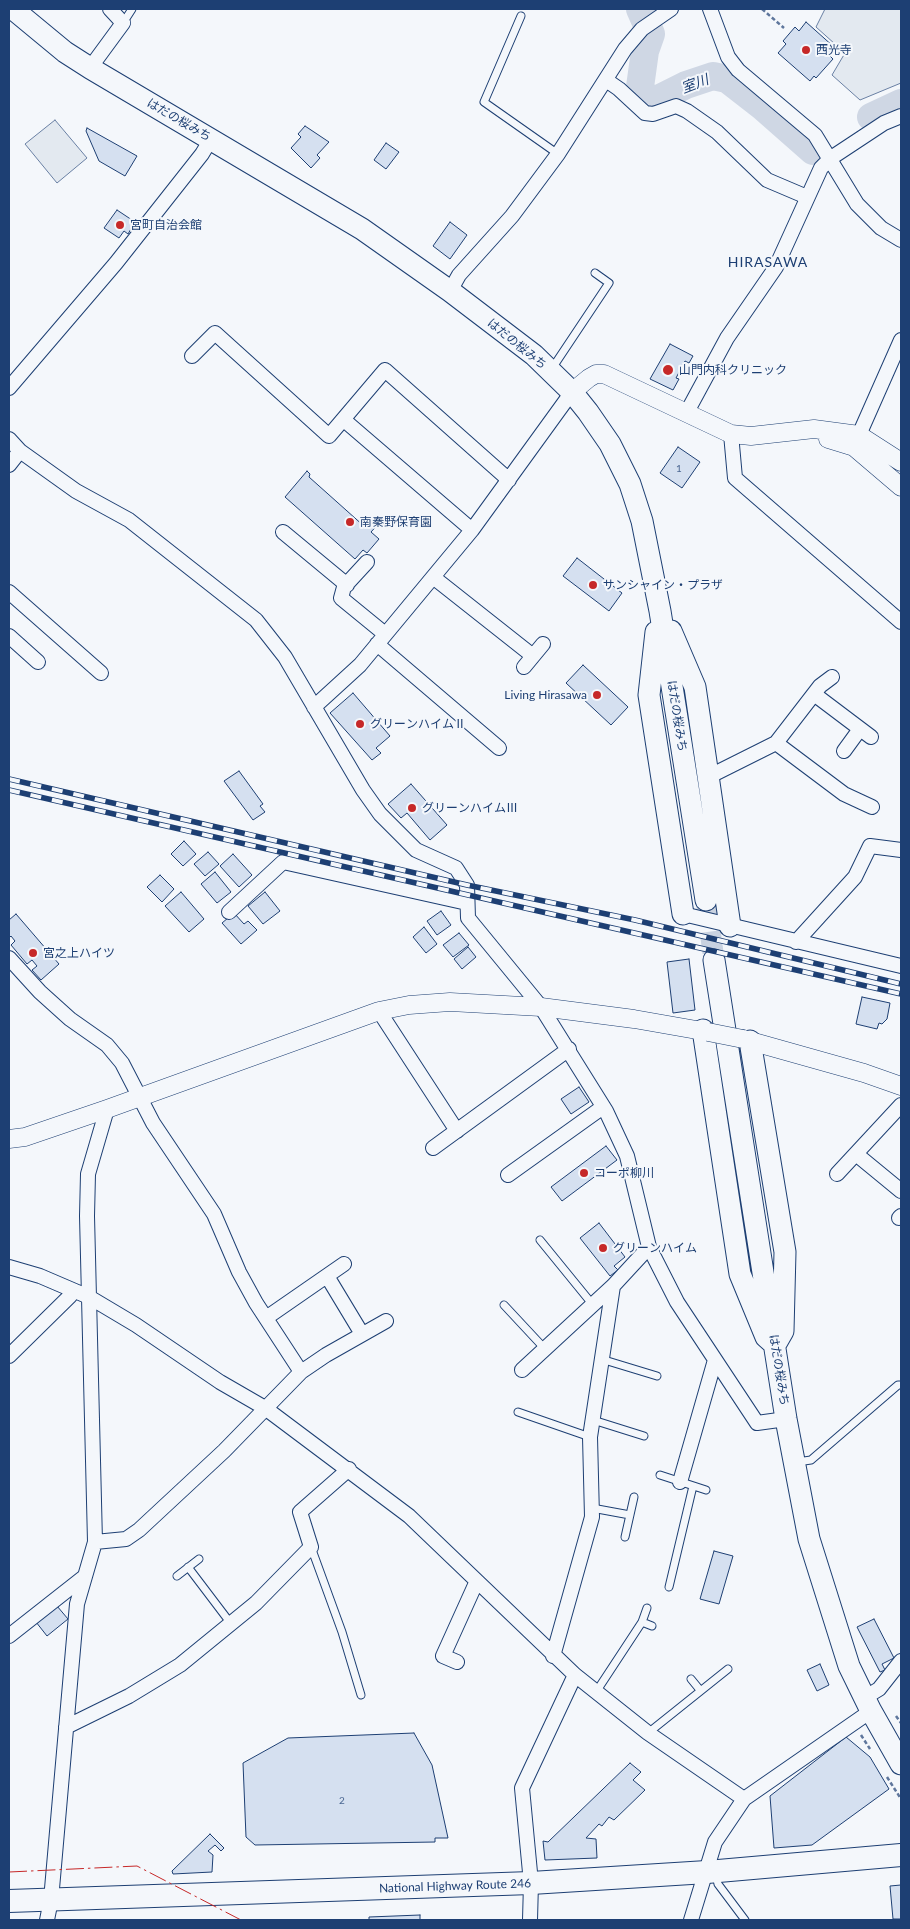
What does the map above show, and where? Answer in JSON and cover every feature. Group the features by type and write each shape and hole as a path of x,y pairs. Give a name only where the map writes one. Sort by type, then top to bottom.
{"highway":[{"name":"National Highway Route 246","path":"9,1901 49,1910 531,1883 711,1871 901,1855"}],"main road":[{"name":"はだの桜みち","path":"13,9 65,52 90,68 362,229 450,291 534,355 572,392 610,444 630,484 642,522 660,611 706,900"},
{"path":"660,611 671,630 696,687 730,926"},
{"path":"660,611 655,635 649,695 683,914"},
{"name":"はだの桜みち","path":"714,960 786,1419 808,1539 849,1666 867,1705 901,1764"},
{"path":"706,1031 740,1274 766,1337 775,1345 783,1331 785,1252 746,1040"}],"street":[{"path":"90,68 123,23 110,9"},
{"path":"450,291 459,276 512,216 558,154 625,49 642,29 671,9"},
{"path":"710,9 728,56 738,70 814,135 831,158 857,204 881,228 901,240"},
{"path":"606,80 645,113 653,114 676,106 688,112 717,132 768,180 807,197"},
{"path":"687,412 727,338 776,267 821,168 831,158 884,123 901,116"},
{"path":"9,388 116,263 202,154 211,139"},
{"path":"192,356 215,333 329,436 384,370 509,480"},
{"path":"856,441 901,340"},
{"path":"314,707 360,666 472,530 572,392 596,374 604,374 731,434 751,436 781,433 856,441 900,459"},
{"path":"344,420 472,530"},
{"path":"731,434 734,478 901,622"},
{"path":"9,439 20,451 76,491 129,520 256,620 284,657 380,814 416,850 456,868 467,886 468,918 540,1007 569,1049 603,1107 627,1156 649,1246 677,1302 757,1423 786,1419"},
{"path":"856,441 901,487"},
{"path":"9,465 20,451"},
{"path":"287,541 347,585"},
{"path":"367,562 347,585 341,598 381,639 438,705 499,748"},
{"path":"433,576 490,613 533,656"},
{"path":"12,589 69,636 101,673"},
{"path":"11,642 38,662"},
{"path":"524,667 543,644"},
{"path":"710,776 776,743 814,694 832,677"},
{"path":"814,694 866,733 844,751"},
{"path":"776,743 844,794 872,807"},
{"path":"796,942 855,877 870,846 901,850"},
{"path":"229,912 283,862 467,903"},
{"path":"683,914 901,966"},
{"path":"9,958 40,992 70,1019 107,1045 122,1063 138,1097 214,1214 239,1272 301,1372"},
{"path":"9,1139 24,1137 107,1109 379,1010 450,1002 540,1007 706,1031 746,1040 864,1073 901,1086"},
{"path":"379,1010 457,1131"},
{"path":"434,1148 569,1049"},
{"path":"837,1174 901,1105"},
{"path":"508,1175 603,1107"},
{"path":"49,1910 77,1604 95,1542 88,1174 107,1109"},
{"path":"856,1154 901,1191"},
{"path":"522,1370 613,1286 649,1246"},
{"path":"266,1318 344,1264"},
{"path":"9,1267 40,1276 89,1297 264,1408 409,1516 476,1583 575,1676 648,1733 744,1799"},
{"path":"327,1276 362,1334"},
{"path":"553,1656 592,1517 590,1437 613,1286"},
{"path":"9,1356 70,1296 72,1290"},
{"path":"95,1542 126,1539 139,1530 224,1451 301,1372 326,1355 386,1321"},
{"path":"687,1484 715,1360"},
{"path":"66,1727 129,1696 180,1665 232,1625 311,1547 300,1512 348,1469"},
{"path":"9,1636 84,1577"},
{"path":"456,1662 438,1659 476,1583"},
{"path":"691,1920 711,1871 715,1842 744,1799 867,1705 901,1661"},
{"path":"530,1920 531,1883 522,1788 575,1676"}],"lane":[{"path":"123,23 132,9"},
{"path":"521,16 484,102 558,154"},
{"path":"550,371 609,283 594,273"},
{"path":"540,1240 593,1305"},
{"path":"504,1305 545,1349"},
{"path":"601,1358 657,1376"},
{"path":"794,1463 811,1460 898,1385 901,1385"},
{"path":"518,1412 590,1437"},
{"path":"593,1420 644,1436"},
{"path":"660,1476 706,1490"},
{"path":"669,1586 687,1484"},
{"path":"625,1537 634,1497"},
{"path":"592,1508 630,1515"},
{"path":"311,1547 342,1632 361,1695"},
{"path":"178,1576 199,1559"},
{"path":"188,1567 232,1625"},
{"path":"596,1692 642,1622 647,1608"},
{"path":"642,1622 652,1626"},
{"path":"648,1733 728,1669"},
{"path":"691,1679 700,1690"},
{"path":"711,1871 718,1884 745,1920"}],"path":[{"path":"762,9 784,28"}],"shaded area":[{"path":"825,9 901,9 901,83 860,100 832,75 845,53 816,27"},
{"path":"55,120 87,158 57,183 25,144"}],"building":[{"name":"西光寺","path":"806,22 834,47 828,54 833,59 816,78 814,76 810,81 778,53 786,44 783,41 795,27 799,31"},
{"path":"305,126 329,142 317,155 320,158 311,168 291,148 301,137 298,134"},
{"path":"87,128 137,156 125,176 99,161 86,131"},
{"path":"386,143 399,152 386,169 374,160"},
{"name":"宮町自治会館","path":"117,210 135,222 128,234 124,231 119,238 104,228"},
{"path":"450,222 467,235 450,259 433,246"},
{"name":"山門内科クリニック","path":"670,344 693,356 689,363 685,361 676,378 679,379 673,390 650,379"},
{"path":"678,447 700,462 682,488 660,473"},
{"path":"307,471 310,474 309,477 365,527 375,516 381,521 371,532 379,539 367,553 363,550 355,559 285,497"},
{"name":"サンシャイン・プラザ","path":"577,558 622,593 609,611 563,576"},
{"name":"Living Hirasawa","path":"583,665 628,707 611,725 566,683"},
{"name":"グリーンハイムⅡ","path":"353,693 390,736 376,748 381,753 372,760 330,713"},
{"path":"239,771 263,804 260,806 265,812 253,820 224,781"},
{"name":"グリーンハイムⅢ","path":"411,784 447,825 430,840 407,813 401,818 388,804"},
{"path":"184,841 196,854 183,866 171,854"},
{"path":"208,852 219,864 205,876 194,864"},
{"path":"233,854 252,875 239,887 220,866"},
{"path":"215,872 231,892 217,903 201,884"},
{"path":"160,875 174,889 162,902 147,887"},
{"path":"181,892 204,919 189,932 165,906"},
{"path":"265,892 280,911 263,924 248,906"},
{"path":"441,911 451,925 437,935 427,921"},
{"path":"234,913 244,924 248,921 257,930 241,944 222,923"},
{"name":"宮之上ハイツ","path":"16,914 59,964 41,980 32,970 37,966 32,960 27,964 11,945 15,941 11,936 9,938 9,920"},
{"path":"424,927 437,944 426,953 413,937"},
{"path":"459,933 469,945 453,957 443,945"},
{"path":"468,947 476,957 462,969 454,959"},
{"path":"689,959 695,1010 673,1013 667,962"},
{"path":"862,997 890,1003 887,1019 882,1024 879,1023 877,1029 856,1024"},
{"path":"579,1087 589,1102 571,1114 561,1099"},
{"name":"コーポ柳川","path":"606,1146 617,1160 562,1201 551,1187"},
{"name":"グリーンハイム","path":"599,1223 625,1257 614,1266 618,1270 610,1276 580,1238"},
{"path":"714,1551 733,1556 719,1604 700,1599"},
{"path":"57,1606 68,1619 47,1636 36,1622"},
{"path":"874,1619 894,1658 882,1664 885,1670 880,1672 857,1627"},
{"path":"820,1664 829,1685 817,1691 807,1670"},
{"path":"414,1733 432,1765 448,1838 435,1838 435,1842 255,1845 246,1837 243,1763 288,1738"},
{"path":"846,1737 870,1757 889,1789 812,1845 774,1848 770,1796"},
{"path":"630,1763 641,1772 633,1780 645,1790 614,1820 609,1817 602,1826 599,1824 586,1838 596,1839 597,1858 545,1860 543,1841 548,1842"},
{"path":"210,1834 224,1848 221,1851 215,1845 208,1851 213,1855 212,1872 173,1874 172,1871"},
{"path":"901,1885 901,1919 893,1919 890,1886"},
{"path":"420,1915 420,1920 369,1920 369,1917"}],"waterway":[{"name":"室川","path":"640,9 651,34 645,51 640,87 646,98 658,99 686,85 713,76 727,79 763,107 813,151"},
{"name":"室川","path":"871,117 901,103"}],"tunnel":[{"path":"706,900 714,960"}],"railway":[{"path":"9,779 467,885 635,920 901,984"},
{"path":"9,790 901,994"}],"power":[{"path":"9,1872 137,1866 241,1920"}],"place":[{"name":"西光寺","path":"806,50"},
{"name":"宮町自治会館","path":"120,225"},
{"name":"山門内科クリニック","path":"668,370"},
{"name":"南秦野保育園","path":"350,522"},
{"name":"サンシャイン・プラザ","path":"593,585"},
{"name":"Living Hirasawa","path":"597,695"},
{"name":"グリーンハイムⅡ","path":"360,724"},
{"name":"グリーンハイムⅢ","path":"412,808"},
{"name":"宮之上ハイツ","path":"33,953"},
{"name":"コーポ柳川","path":"584,1173"},
{"name":"グリーンハイム","path":"603,1248"}],"district":[{"name":"HIRASAWA","path":"768,262"}]}
